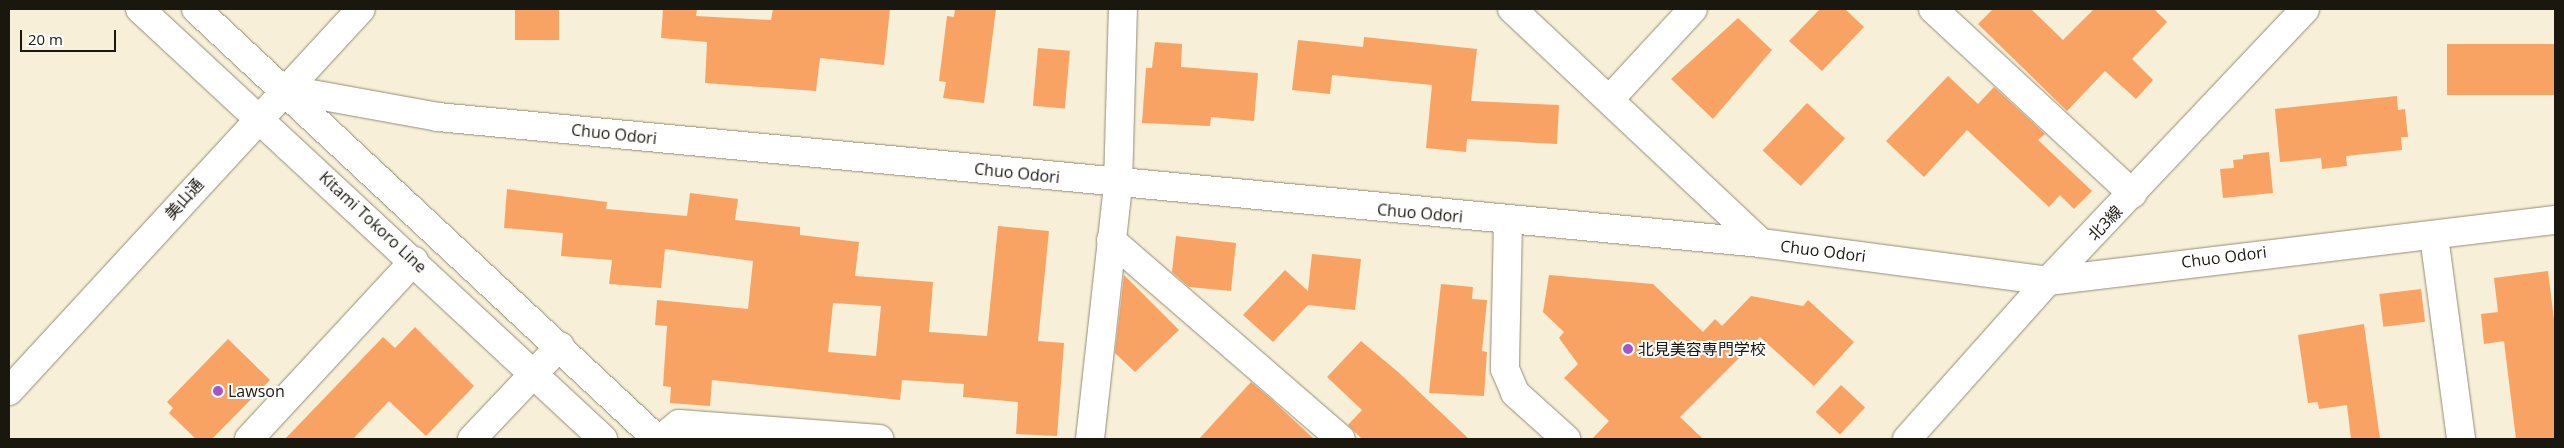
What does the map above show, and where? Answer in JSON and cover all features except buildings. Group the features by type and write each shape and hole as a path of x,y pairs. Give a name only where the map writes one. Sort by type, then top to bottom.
{"street":[{"name":"Kitami Tokoro Line","path":"140,9 258,116 603,439"},
{"path":"196,9 659,439 679,424 879,439"},
{"name":"美山通","path":"9,391 258,116 361,9"},
{"path":"1090,439 1118,185 1122,9"},
{"path":"1512,9 1610,99 1761,243"},
{"path":"1610,99 1693,9"},
{"path":"1933,9 2133,194"},
{"name":"北3線","path":"1907,439 2048,281 2133,194 2305,9"},
{"name":"Chuo Odori","path":"284,89 438,117 1118,185 1761,243 2048,281 2210,258 2434,236 2555,220"},
{"path":"1508,221 1505,369 1515,393 1566,439"},
{"path":"2434,236 2461,439"},
{"path":"1111,240 1341,439"},
{"path":"249,439 414,261"},
{"path":"472,439 560,346"}],"place":[{"name":"北見美容専門学校","path":"1628,349"},
{"name":"Lawson","path":"218,391"}]}
